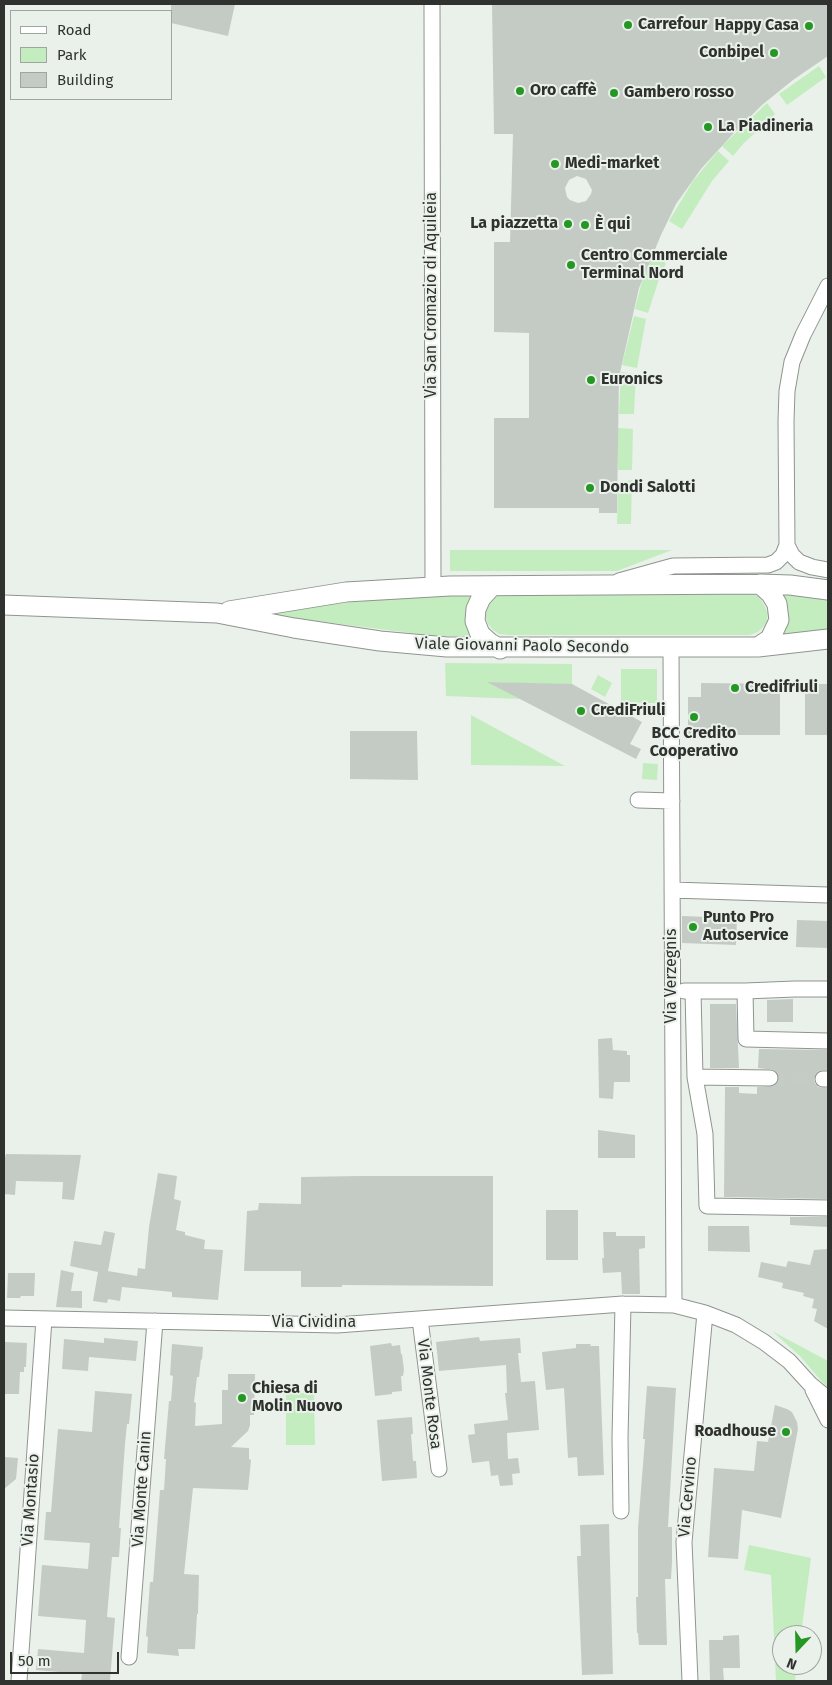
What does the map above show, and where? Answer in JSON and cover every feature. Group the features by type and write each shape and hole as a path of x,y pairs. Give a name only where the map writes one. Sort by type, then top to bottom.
{"main road":[{"name":"Viale Giovanni Paolo Secondo","path":"217,613 346,592 433,586 760,584 790,585 828,590"},
{"path":"758,647 770,639 779,620 777,604 771,594 760,584"},
{"path":"492,586 481,598 476,609 475,621 480,634 490,643 500,648"},
{"name":"Viale Giovanni Paolo Secondo","path":"4,605 217,613 294,628 380,641 447,648 758,647 828,639"}],"street":[{"name":"Via San Cromazio di Aquileia","path":"432,4 433,586"},
{"path":"768,565 776,562 783,555 787,545 787,391 792,362 802,335 828,286"},
{"path":"787,545 792,555 799,562 812,567"},
{"path":"600,586 673,566 768,565 812,567 828,570"},
{"name":"Via Verzegnis","path":"671,648 674,1305"},
{"path":"638,800 672,801"},
{"path":"672,890 828,895"},
{"path":"672,991 828,989"},
{"path":"693,991 695,1077 705,1134 707,1206 828,1208"},
{"path":"745,991 746,1039 828,1041"},
{"path":"695,1077 770,1078"},
{"path":"621,1511 620,1438 623,1304"},
{"name":"Via Cividina","path":"4,1318 337,1324 420,1320 623,1304 674,1305 705,1313 736,1325 764,1342 789,1361 810,1384 828,1399"},
{"name":"Via Cervino","path":"690,1681 684,1542 705,1313"},
{"name":"Via Montasio","path":"19,1681 44,1319"},
{"name":"Via Monte Rosa","path":"420,1320 439,1469"},
{"name":"Via Monte Canin","path":"129,1657 155,1321"},
{"name":"Via Cividina","path":"810,1384 828,1420"}],"green space":[{"path":"819,66 826,77 787,105 779,94"},
{"path":"767,103 775,114 733,156 722,146"},
{"path":"718,151 729,161 712,181 682,229 669,221 693,181"},
{"path":"651,256 666,263 648,313 635,309"},
{"path":"634,316 646,319 637,368 622,365"},
{"path":"621,372 636,374 634,414 619,414"},
{"path":"618,428 633,429 632,470 618,470"},
{"path":"632,480 631,524 617,524 618,483"},
{"path":"450,550 672,550 617,571 450,571"},
{"path":"500,593 752,594 758,596 768,613 767,621 763,627 758,632 750,635 508,635 499,634 493,630 485,616 486,605 493,597"},
{"path":"439,594 476,594 477,636 435,636 269,615 270,610"},
{"path":"782,594 828,600 828,630 780,635"},
{"path":"445,663 572,664 572,685 489,682 520,699 446,696"},
{"path":"621,669 657,669 657,703 621,703"},
{"path":"598,675 612,683 605,697 591,689"},
{"path":"471,715 565,766 471,765"},
{"path":"643,763 658,764 657,780 642,779"},
{"path":"772,1331 828,1361 828,1389 800,1356"},
{"path":"286,1393 314,1393 315,1445 286,1445"},
{"path":"749,1545 811,1558 802,1625 773,1625 771,1575 744,1570"},
{"path":"776,1675 796,1675 795,1681 776,1681"}],"building":[{"path":"171,4 235,4 228,36 172,23"},
{"name":"Centro Commerciale Terminal Nord","path":"492,4 828,4 828,56 793,80 762,105 701,169 676,204 639,288 619,377 617,513 599,513 599,508 494,508 494,418 529,418 529,333 494,332 494,242 510,242 513,134 494,134","holes":["577,176 586,179 592,190 586,201 578,203 570,200 567,197 565,188 569,180"]},
{"name":"CrediFriuli","path":"487,682 572,684 642,722 630,744 641,749 636,759"},
{"path":"701,683 780,684 780,735 688,735 688,697 701,697"},
{"path":"805,684 828,684 828,735 805,735"},
{"path":"350,731 417,731 418,780 350,779"},
{"path":"682,916 737,918 736,945 682,943"},
{"path":"797,920 828,921 828,948 796,947"},
{"path":"793,999 793,1022 767,1022 767,1000"},
{"path":"710,1004 736,1004 739,1068 710,1068"},
{"path":"612,1038 613,1050 627,1051 627,1055 630,1055 630,1082 614,1082 613,1099 599,1098 598,1039"},
{"path":"759,1049 828,1050 828,1070 818,1071 814,1079 818,1087 828,1088 828,1199 724,1197 725,1087 739,1087 739,1093 757,1094 757,1087 774,1086 779,1079 778,1074 774,1070 758,1068"},
{"path":"598,1130 635,1135 635,1158 598,1158"},
{"path":"6,1154 81,1155 74,1200 62,1199 63,1182 16,1181 15,1195 4,1194 4,1161"},
{"path":"158,1173 177,1176 174,1199 181,1201 176,1230 185,1232 185,1235 205,1240 204,1249 223,1250 218,1300 172,1297 172,1292 122,1287 120,1301 108,1299 107,1303 93,1301 98,1272 70,1266 74,1241 101,1245 104,1231 115,1233 108,1271 137,1276 138,1268 145,1269 149,1227"},
{"path":"493,1176 493,1286 342,1285 342,1287 301,1287 301,1271 244,1271 247,1211 258,1210 259,1203 301,1204 301,1177"},
{"path":"546,1210 578,1210 578,1260 546,1260"},
{"path":"790,1217 828,1217 828,1227 790,1225"},
{"path":"708,1226 749,1226 750,1252 708,1251"},
{"path":"603,1232 616,1232 616,1236 645,1236 645,1248 639,1249 640,1294 622,1294 621,1272 603,1273"},
{"path":"828,1249 828,1329 814,1321 817,1309 812,1308 814,1299 803,1296 804,1293 782,1288 783,1283 758,1277 761,1262 786,1267 788,1261 810,1265 814,1250"},
{"path":"61,1270 74,1273 71,1291 82,1291 82,1308 56,1307"},
{"path":"8,1273 35,1273 34,1296 7,1298"},
{"path":"479,1337 480,1341 520,1338 521,1353 518,1353 521,1382 535,1381 539,1430 507,1433 508,1459 518,1458 520,1473 512,1474 513,1485 500,1486 498,1475 491,1476 489,1461 472,1463 468,1435 475,1434 474,1424 508,1420 505,1393 507,1393 506,1365 439,1371 436,1342"},
{"path":"104,1338 138,1341 136,1361 89,1357 88,1371 62,1369 64,1339 104,1343"},
{"path":"4,1342 27,1343 26,1367 24,1367 24,1372 20,1372 19,1394 4,1394"},
{"path":"391,1343 392,1346 400,1345 404,1370 403,1376 401,1376 402,1391 375,1396 370,1346"},
{"path":"172,1344 203,1347 194,1402 196,1403 195,1426 222,1424 222,1390 228,1390 228,1374 255,1374 254,1415 250,1415 248,1431 231,1447 249,1448 249,1459 251,1460 248,1490 193,1488 184,1574 199,1575 198,1614 195,1649 178,1649 179,1656 147,1653 148,1637 146,1636 150,1582 153,1582 160,1490 164,1490 166,1459 164,1459 173,1376 170,1375"},
{"path":"576,1344 599,1346 604,1475 578,1476 577,1457 568,1458 564,1388 546,1390 542,1352 576,1348"},
{"path":"647,1386 676,1388 668,1527 672,1527 672,1562 671,1579 665,1579 667,1645 639,1645 637,1633 638,1528"},
{"path":"95,1391 132,1394 125,1444 119,1528 121,1528 119,1557 112,1557 107,1617 115,1618 110,1681 81,1681 82,1674 36,1670 38,1649 84,1653 86,1620 38,1616 42,1565 88,1569 90,1543 44,1540 46,1512 51,1512 58,1429 92,1432"},
{"path":"775,1405 792,1412 798,1429 781,1518 742,1510 738,1559 708,1557 714,1468 754,1471 757,1441 768,1442"},
{"path":"412,1417 413,1461 416,1461 417,1478 382,1481 377,1420"},
{"path":"4,1457 18,1458 16,1479 4,1489"},
{"path":"609,1524 613,1674 582,1675 577,1556 581,1556 580,1525"},
{"path":"739,1635 740,1668 723,1668 724,1681 710,1681 709,1640 723,1640 723,1636"}],"tunnel":[{"path":"770,1078 823,1079"}],"place":[{"name":"Carrefour","path":"628,25"},
{"name":"Happy Casa","path":"809,26"},
{"name":"Conbipel","path":"774,53"},
{"name":"Oro caffè","path":"520,91"},
{"name":"Gambero rosso","path":"614,93"},
{"name":"La Piadineria","path":"708,127"},
{"name":"Medi-market","path":"555,164"},
{"name":"La piazzetta","path":"568,224"},
{"name":"È qui","path":"585,225"},
{"name":"Centro Commerciale Terminal Nord","path":"571,265"},
{"name":"Euronics","path":"591,380"},
{"name":"Dondi Salotti","path":"590,488"},
{"name":"Credifriuli","path":"735,688"},
{"name":"CrediFriuli","path":"581,711"},
{"name":"BCC Credito Cooperativo","path":"694,717"},
{"name":"Punto Pro Autoservice","path":"693,927"},
{"name":"Chiesa di Molin Nuovo","path":"242,1398"},
{"name":"Roadhouse","path":"786,1432"}]}
